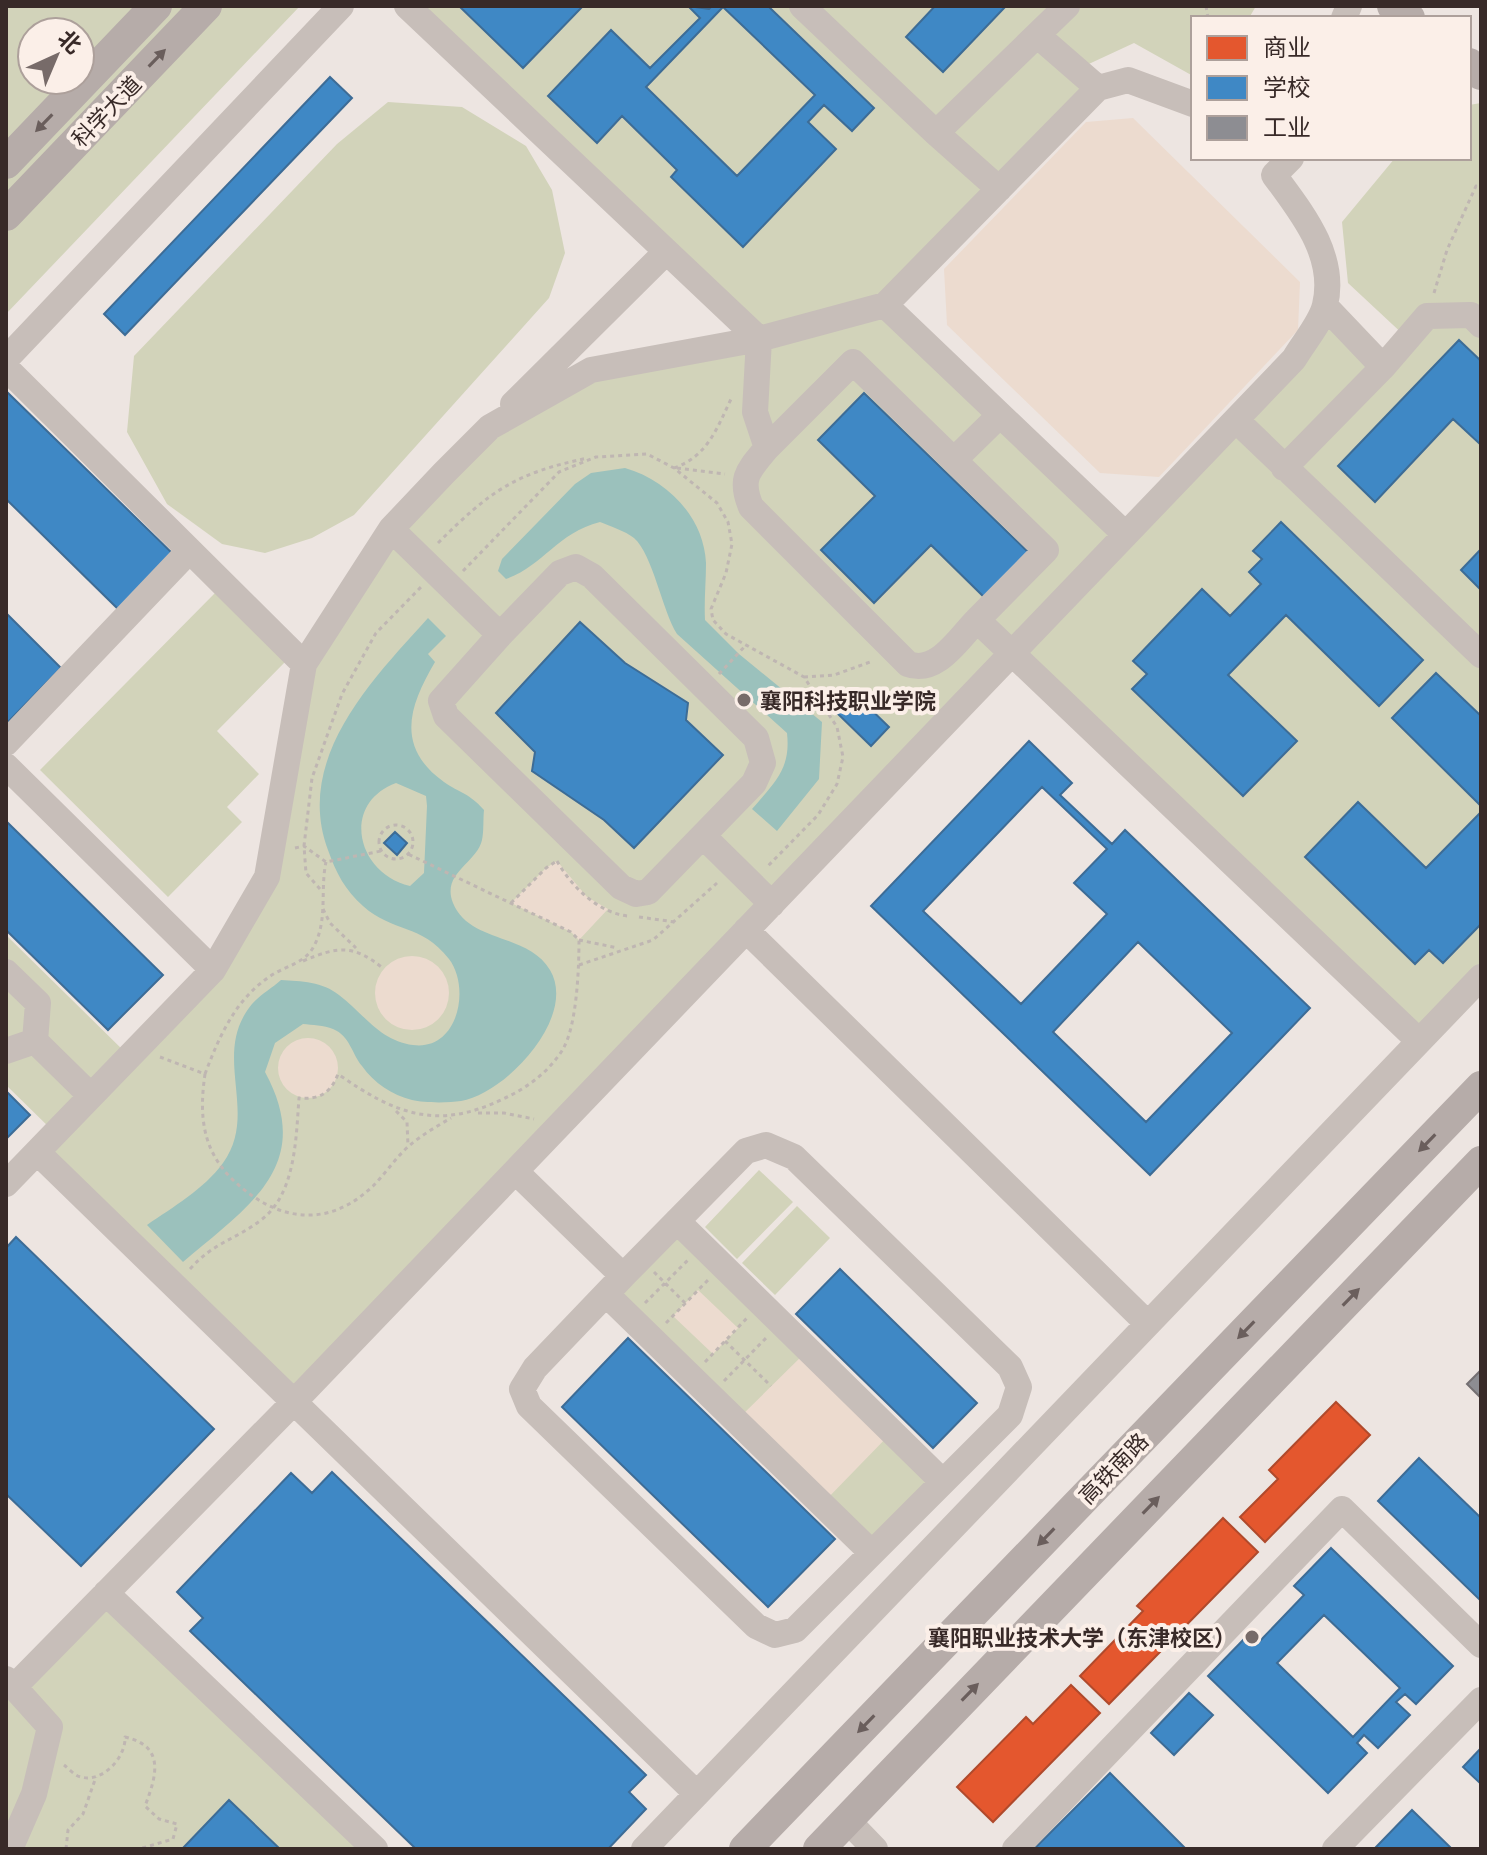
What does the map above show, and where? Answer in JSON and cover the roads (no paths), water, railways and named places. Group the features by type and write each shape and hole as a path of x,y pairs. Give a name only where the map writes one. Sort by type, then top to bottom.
{"main road":[{"name":"科学大道","path":"6,163 156,6"},
{"name":"科学大道","path":"6,215 206,6"},
{"name":"高铁南路","path":"745,1849 1481,1087"},
{"path":"819,1849 1481,1162"}],"street":[{"path":"6,359 341,6"},
{"path":"407,6 759,339"},
{"path":"802,6 999,189"},
{"path":"936,133 1067,6"},
{"path":"1037,35 1098,88"},
{"path":"490,427 591,370 759,339 885,305 1098,88 1128,80 1191,103"},
{"path":"10,1849 34,1794 50,1727 10,1683 106,1593 293,1403 1294,359 1325,306 1325,270 1314,230 1274,164"},
{"path":"6,1184 213,970 267,877 304,664 391,529 666,252"},
{"path":"885,305 1125,534"},
{"path":"1325,306 1383,367"},
{"path":"1284,468 1383,367 1427,316 1471,315 1481,325"},
{"path":"759,339 755,412 767,448"},
{"path":"853,362 1046,550 936,662 919,668 908,664 751,507 743,489 747,476 767,448 853,362"},
{"path":"6,368 304,664"},
{"path":"954,460 1000,415"},
{"path":"1237,421 1481,655"},
{"path":"391,529 500,635"},
{"path":"6,743 189,551"},
{"path":"576,567 592,576 756,738 763,763 754,783 648,892 636,894 621,887 446,716 441,701 500,635 560,573 576,567"},
{"path":"977,620 1419,1041"},
{"path":"6,766 213,970"},
{"path":"703,836 772,904"},
{"path":"746,930 1148,1324"},
{"path":"6,972 38,1003 35,1041"},
{"path":"644,1849 1481,977"},
{"path":"35,1041 91,1096"},
{"path":"6,1051 35,1041"},
{"path":"766,1145 794,1157 1010,1367 1019,1387 1010,1415 795,1630 775,1635 756,1626 529,1406 522,1389 535,1368 623,1276 746,1151 766,1145"},
{"path":"37,1152 697,1794"},
{"path":"516,1172 623,1276 631,1318 872,1553"},
{"path":"677,1221 943,1482"},
{"path":"1015,1849 1342,1509 1481,1645"},
{"path":"106,1593 375,1849"},
{"path":"1335,1849 1481,1700"},
{"path":"847,1820 875,1849"}],"water":[{"path":"625,468 669,491 691,516 704,546 705,620 739,654 822,722 819,779 777,831 752,809 784,766 787,733 677,634 647,557 634,538 600,522 572,534 519,573 506,579 498,571 502,559 575,484 591,473"},
{"path":"428,618 446,636 428,654 435,662 414,710 411,725 413,740 418,755 428,769 484,810 482,840 452,884 453,903 461,916 472,925 540,958 550,970 556,989 554,1009 546,1030 516,1069 479,1095 456,1102 417,1101 391,1092 367,1072 343,1036 329,1028 303,1024 275,1043 265,1072 279,1105 283,1133 279,1159 268,1181 251,1202 183,1262 147,1225 207,1181 223,1163 233,1144 237,1124 235,1043 240,1023 252,1004 281,980 319,985 339,995 391,1038 413,1045 428,1044 441,1038 456,1015 459,986 449,959 428,939 374,915 357,900 334,866 320,816 321,784 330,753 344,723 384,668","holes":["396,783 426,796 424,873 410,886 392,879 378,868 362,838 362,822 367,806 378,793"]}],"place":[{"name":"襄阳科技职业学院","path":"744,700"},
{"name":"襄阳职业技术大学（东津校区）","path":"1252,1637"}]}
